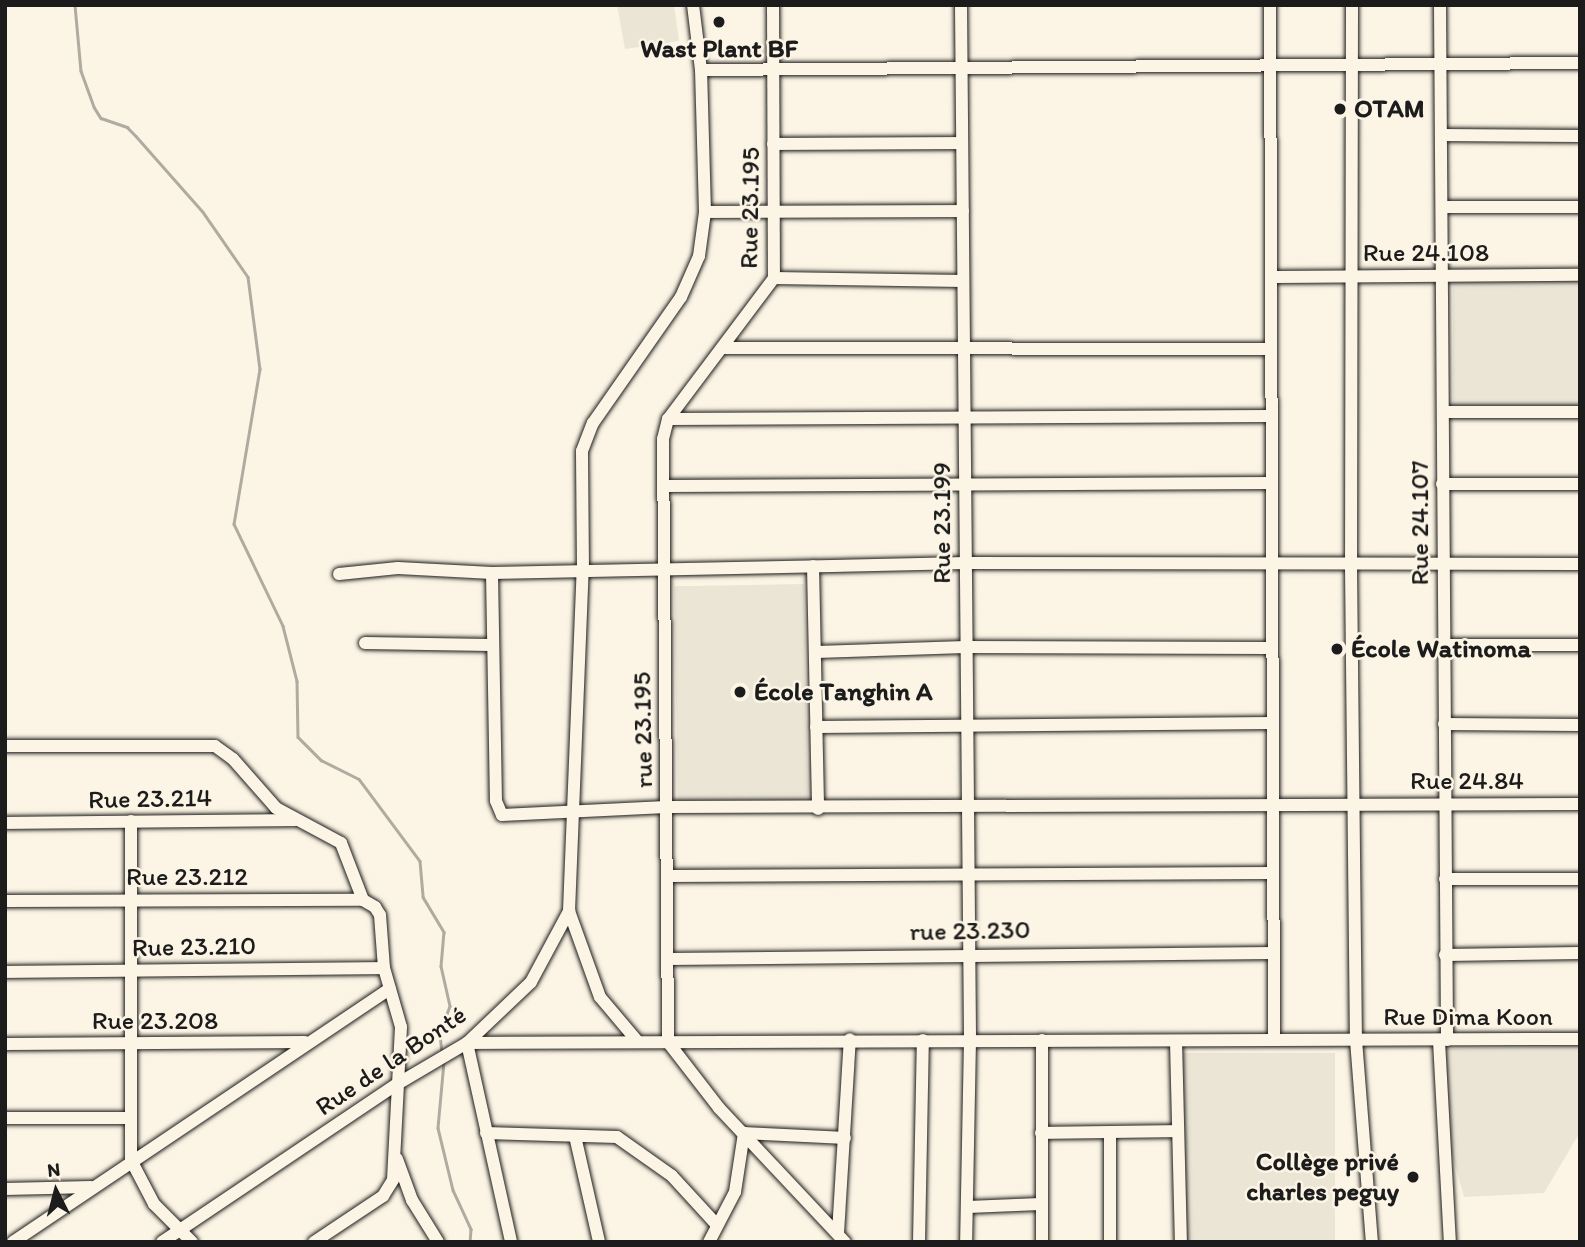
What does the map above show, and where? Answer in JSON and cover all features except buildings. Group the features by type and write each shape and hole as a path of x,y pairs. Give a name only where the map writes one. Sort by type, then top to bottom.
{"street":[{"name":"Rue de la Bonté","path":"162,1242 420,1069 463,1044 531,982 569,911 576,811 585,436 693,277 705,212 701,71 693,5"},
{"name":"Rue 23.195","path":"668,419 774,278 773,5"},
{"name":"Rue 23.199","path":"961,5 966,876 970,1040 966,1242"},
{"path":"1270,5 1273,1040"},
{"path":"1352,5 1350,566 1356,1040 1372,1242"},
{"name":"Rue 24.107","path":"1440,5 1442,564 1445,645 1443,1040 1450,1242"},
{"path":"701,71 1580,63"},
{"path":"1441,135 1580,136"},
{"path":"773,145 962,143"},
{"path":"1442,207 1580,207"},
{"path":"705,212 962,211"},
{"name":"Rue 24.108","path":"1272,277 1580,275"},
{"path":"774,278 963,281"},
{"path":"722,348 1271,349"},
{"path":"1443,412 1580,412"},
{"path":"668,419 965,415 1270,416"},
{"name":"rue 23.195","path":"668,419 663,439 668,1042"},
{"path":"664,486 1271,483"},
{"path":"1442,484 1580,484"},
{"path":"339,574 398,568 492,573 965,563 1271,566 1580,564"},
{"path":"813,566 818,809"},
{"path":"365,643 490,645 492,573"},
{"name":"Rue 24.84","path":"490,645 497,811 509,816 666,807 818,809 1273,802 1580,804"},
{"path":"1445,645 1580,645"},
{"path":"816,652 965,647 1271,648"},
{"path":"817,727 1271,723"},
{"path":"1444,724 1580,725"},
{"path":"5,746 215,746 233,759 270,804 341,843 366,901 380,915 384,968 401,1027 395,1153 388,1191 314,1242"},
{"name":"Rue 23.214","path":"5,823 295,820"},
{"path":"131,821 128,1044 131,1160 154,1204 192,1242"},
{"path":"667,876 1271,873"},
{"path":"1445,879 1580,878"},
{"name":"Rue 23.212","path":"5,901 366,901"},
{"path":"569,911 600,997 638,1042"},
{"name":"rue 23.230","path":"668,959 1273,953"},
{"path":"1445,955 1580,953"},
{"name":"Rue 23.210","path":"5,972 384,968"},
{"path":"13,1242 304,1042 390,989"},
{"path":"841,1238 850,1039"},
{"name":"Rue Dima Koon","path":"463,1044 850,1039 1580,1039"},
{"path":"919,1242 923,1040"},
{"path":"1042,1040 1042,1242"},
{"path":"1176,1041 1181,1242"},
{"name":"Rue 23.208","path":"5,1044 304,1042"},
{"path":"668,1042 744,1133 841,1238"},
{"path":"463,1044 511,1242"},
{"path":"5,1118 130,1118"},
{"path":"1041,1133 1178,1131"},
{"path":"486,1133 610,1136 623,1140 672,1176 716,1224"},
{"path":"744,1133 845,1138"},
{"path":"709,1242 735,1192 744,1133"},
{"path":"1110,1133 1110,1242"},
{"path":"575,1136 599,1242"},
{"path":"395,1153 412,1200 438,1242"},
{"path":"5,1189 91,1187"},
{"path":"968,1207 1040,1204"}],"shaded area":[{"path":"617,5 674,5 679,41 625,49"},
{"path":"1453,281 1580,281 1580,405 1453,405"},
{"name":"École Tanghin A","path":"804,584 808,802 678,804 674,586"},
{"path":"1580,1046 1580,1132 1544,1193 1464,1197 1448,1140 1442,1049"},
{"path":"1181,1053 1335,1053 1335,1242 1181,1242"}],"waterway":[{"path":"75,5 81,71 94,107 101,118 127,127 136,136 203,212 248,277 260,369 234,524 283,626 297,681 298,737 321,760 359,779 420,861 423,897 444,932 441,966 450,1006 440,1034 442,1052"},
{"path":"444,1062 438,1128 453,1190 471,1229 470,1242"}],"place":[{"name":"Wast Plant BF","path":"719,22"},
{"name":"OTAM","path":"1340,109"},
{"name":"École Watinoma","path":"1337,649"},
{"name":"École Tanghin A","path":"740,692"},
{"name":"Collège privé charles peguy","path":"1413,1177"}]}
